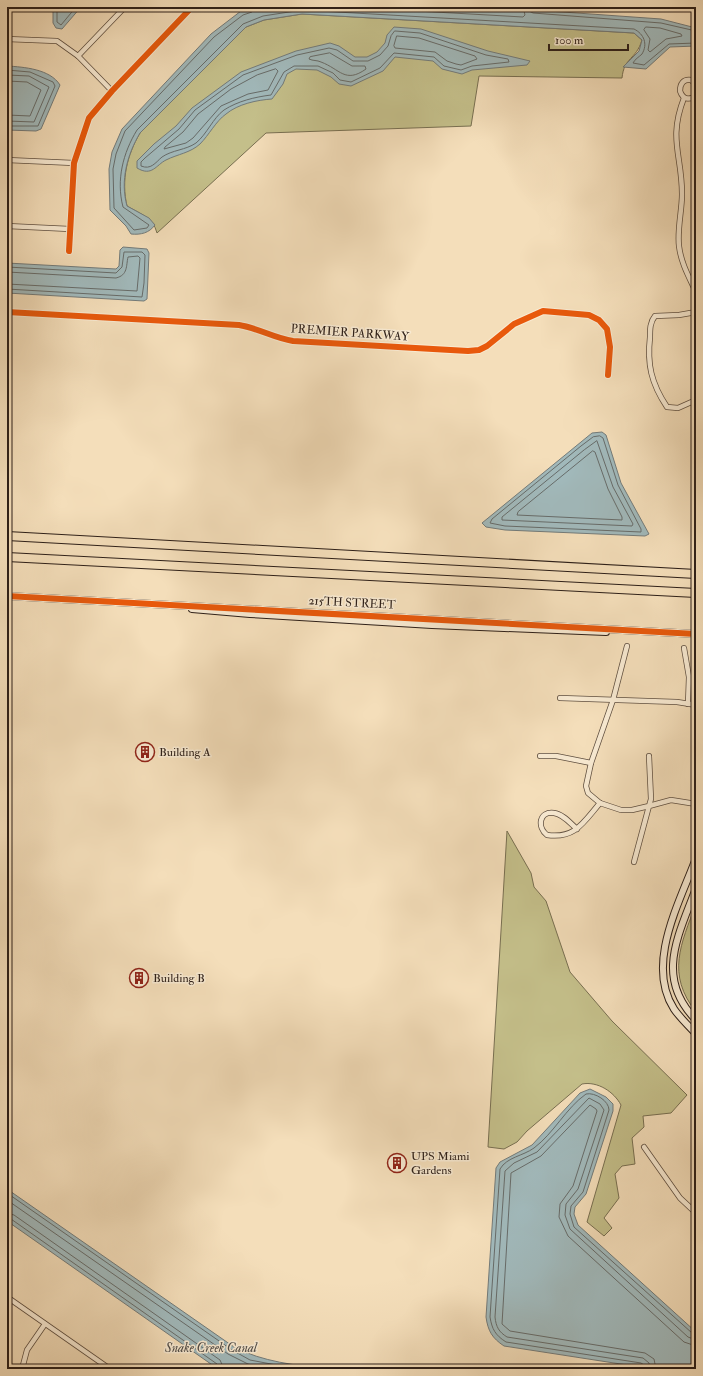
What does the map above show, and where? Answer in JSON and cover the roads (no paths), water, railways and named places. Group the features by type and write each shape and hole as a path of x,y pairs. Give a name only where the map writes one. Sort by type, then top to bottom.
{"highway":[{"path":"7,536 696,574"},
{"path":"7,557 696,593"}],"street":[{"path":"78,56 125,7"},
{"path":"69,251 74,163 89,118 112,91 192,7"},
{"path":"7,38 57,41 78,56 112,91"},
{"path":"684,98 680,91 681,84 691,80 696,85"},
{"path":"684,98 691,98 696,94"},
{"path":"684,98 678,112 675,136 682,194 679,246 681,258 696,292"},
{"path":"7,160 74,163"},
{"path":"7,226 70,229"},
{"name":"PREMIER PARKWAY","path":"7,312 240,325 256,328 281,339 293,341 468,351 479,350 487,346 514,324 543,311 589,315 599,320 607,329 610,347 608,375"},
{"path":"696,312 679,315 655,316 652,319 648,358 650,370 661,399 667,407 673,409 696,400"},
{"name":"215TH STREET","path":"7,596 696,634"},
{"path":"627,646 613,700 591,763 586,786 588,793 600,803 621,810 632,810 671,800 696,804"},
{"path":"684,648 689,678 688,704"},
{"path":"560,698 677,702 696,705"},
{"path":"695,756 696,719"},
{"path":"540,756 556,756 591,763"},
{"path":"634,862 651,799 649,756"},
{"path":"577,829 559,814 554,812 548,813 542,817 540,824 541,830 547,836 570,834 577,829 600,803"},
{"path":"696,858 669,929 665,942 662,966 664,983 674,1009 696,1034"},
{"path":"696,888 673,952 672,966 677,991 691,1015 696,1020"},
{"path":"644,1147 680,1198 696,1213"},
{"path":"7,1297 107,1368"},
{"path":"22,1369 27,1350 45,1324"}],"water":[{"path":"53,7 81,7 62,29 56,28 53,23"},
{"path":"255,7 492,7 661,19 696,28 696,46 670,47 646,69 623,67 639,51 642,40 634,33 302,14 264,20 246,27 140,133 135,141 126,168 124,187 127,206 149,218 155,225 144,233 131,234 126,226 110,210 109,169 112,152 122,129 211,34 241,11"},
{"path":"394,27 421,29 488,51 530,61 527,65 472,70 462,74 442,69 433,61 395,57 383,71 351,86 339,84 331,77 317,70 296,69 287,74 283,84 272,99 248,103 231,111 219,120 196,147 162,162 150,171 137,168 137,161 154,144 176,126 192,108 241,72 296,51 330,43 339,46 355,57 367,57 377,52 385,43 387,35"},
{"path":"7,66 29,68 43,72 50,75 60,85 41,129 36,131 7,130"},
{"path":"123,247 147,249 149,253 147,299 144,301 7,293 7,263 116,269 119,266 120,250"},
{"path":"602,432 606,435 621,483 649,534 645,536 505,530 486,527 482,523 592,433"},
{"path":"590,1089 606,1097 613,1104 613,1111 586,1194 575,1207 574,1214 578,1225 696,1332 696,1369 653,1369 504,1346 496,1340 489,1330 486,1317 496,1168 500,1162 532,1145 580,1093"},
{"name":"Snake Creek Canal","path":"7,1189 234,1347 268,1359 327,1369 218,1369 7,1221"}],"place":[{"name":"Building A","path":"145,752"},
{"name":"Building B","path":"139,978"},
{"name":"UPS Miami Gardens","path":"397,1163"}]}
